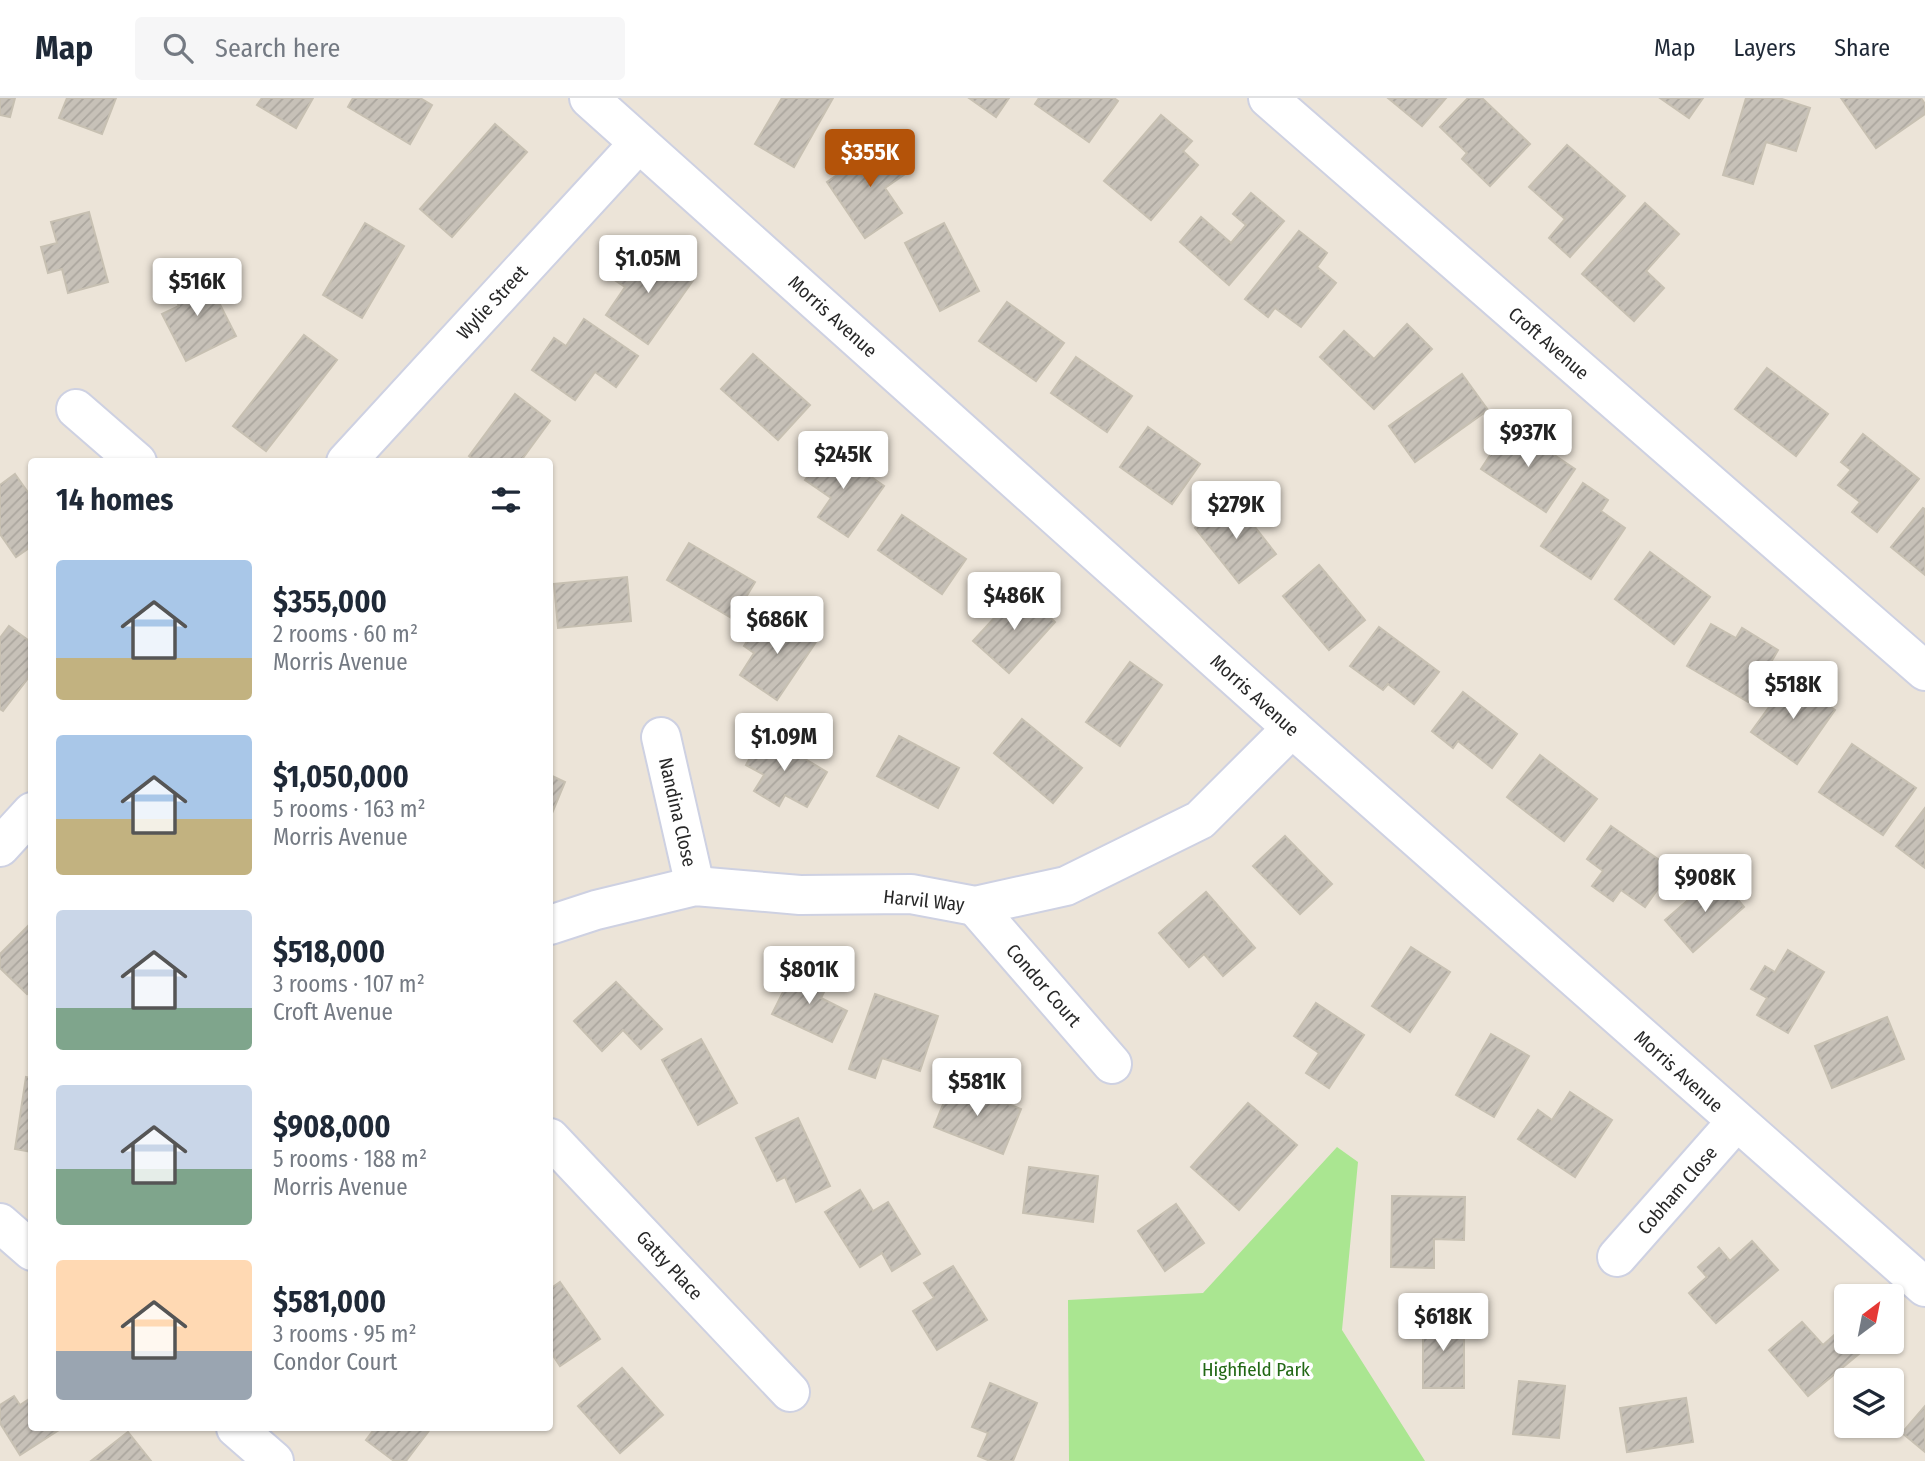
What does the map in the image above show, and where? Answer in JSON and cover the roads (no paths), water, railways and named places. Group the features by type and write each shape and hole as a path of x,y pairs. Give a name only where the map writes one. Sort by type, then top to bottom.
{"street":[{"name":"Morris Avenue","path":"589,98 1292,728 1925,1287"},
{"name":"Croft Avenue","path":"1268,98 1925,671"},
{"name":"Wylie Street","path":"350,458 639,143"},
{"path":"76,409 132,458"},
{"name":"Harvil Way","path":"553,924 597,910 695,886 800,895 911,894 975,906 1066,886 1200,820 1292,728"},
{"name":"Nandina Close","path":"662,737 695,886"},
{"path":"0,847 28,816"},
{"name":"Condor Court","path":"975,906 1112,1064"},
{"name":"Cobham Close","path":"1617,1257 1736,1122"},
{"name":"Gatty Place","path":"553,1141 790,1392"},
{"path":"0,1223 28,1248"},
{"path":"239,1431 274,1461"}],"park label":[{"name":"Highfield Park","path":"1256,1369"}]}
